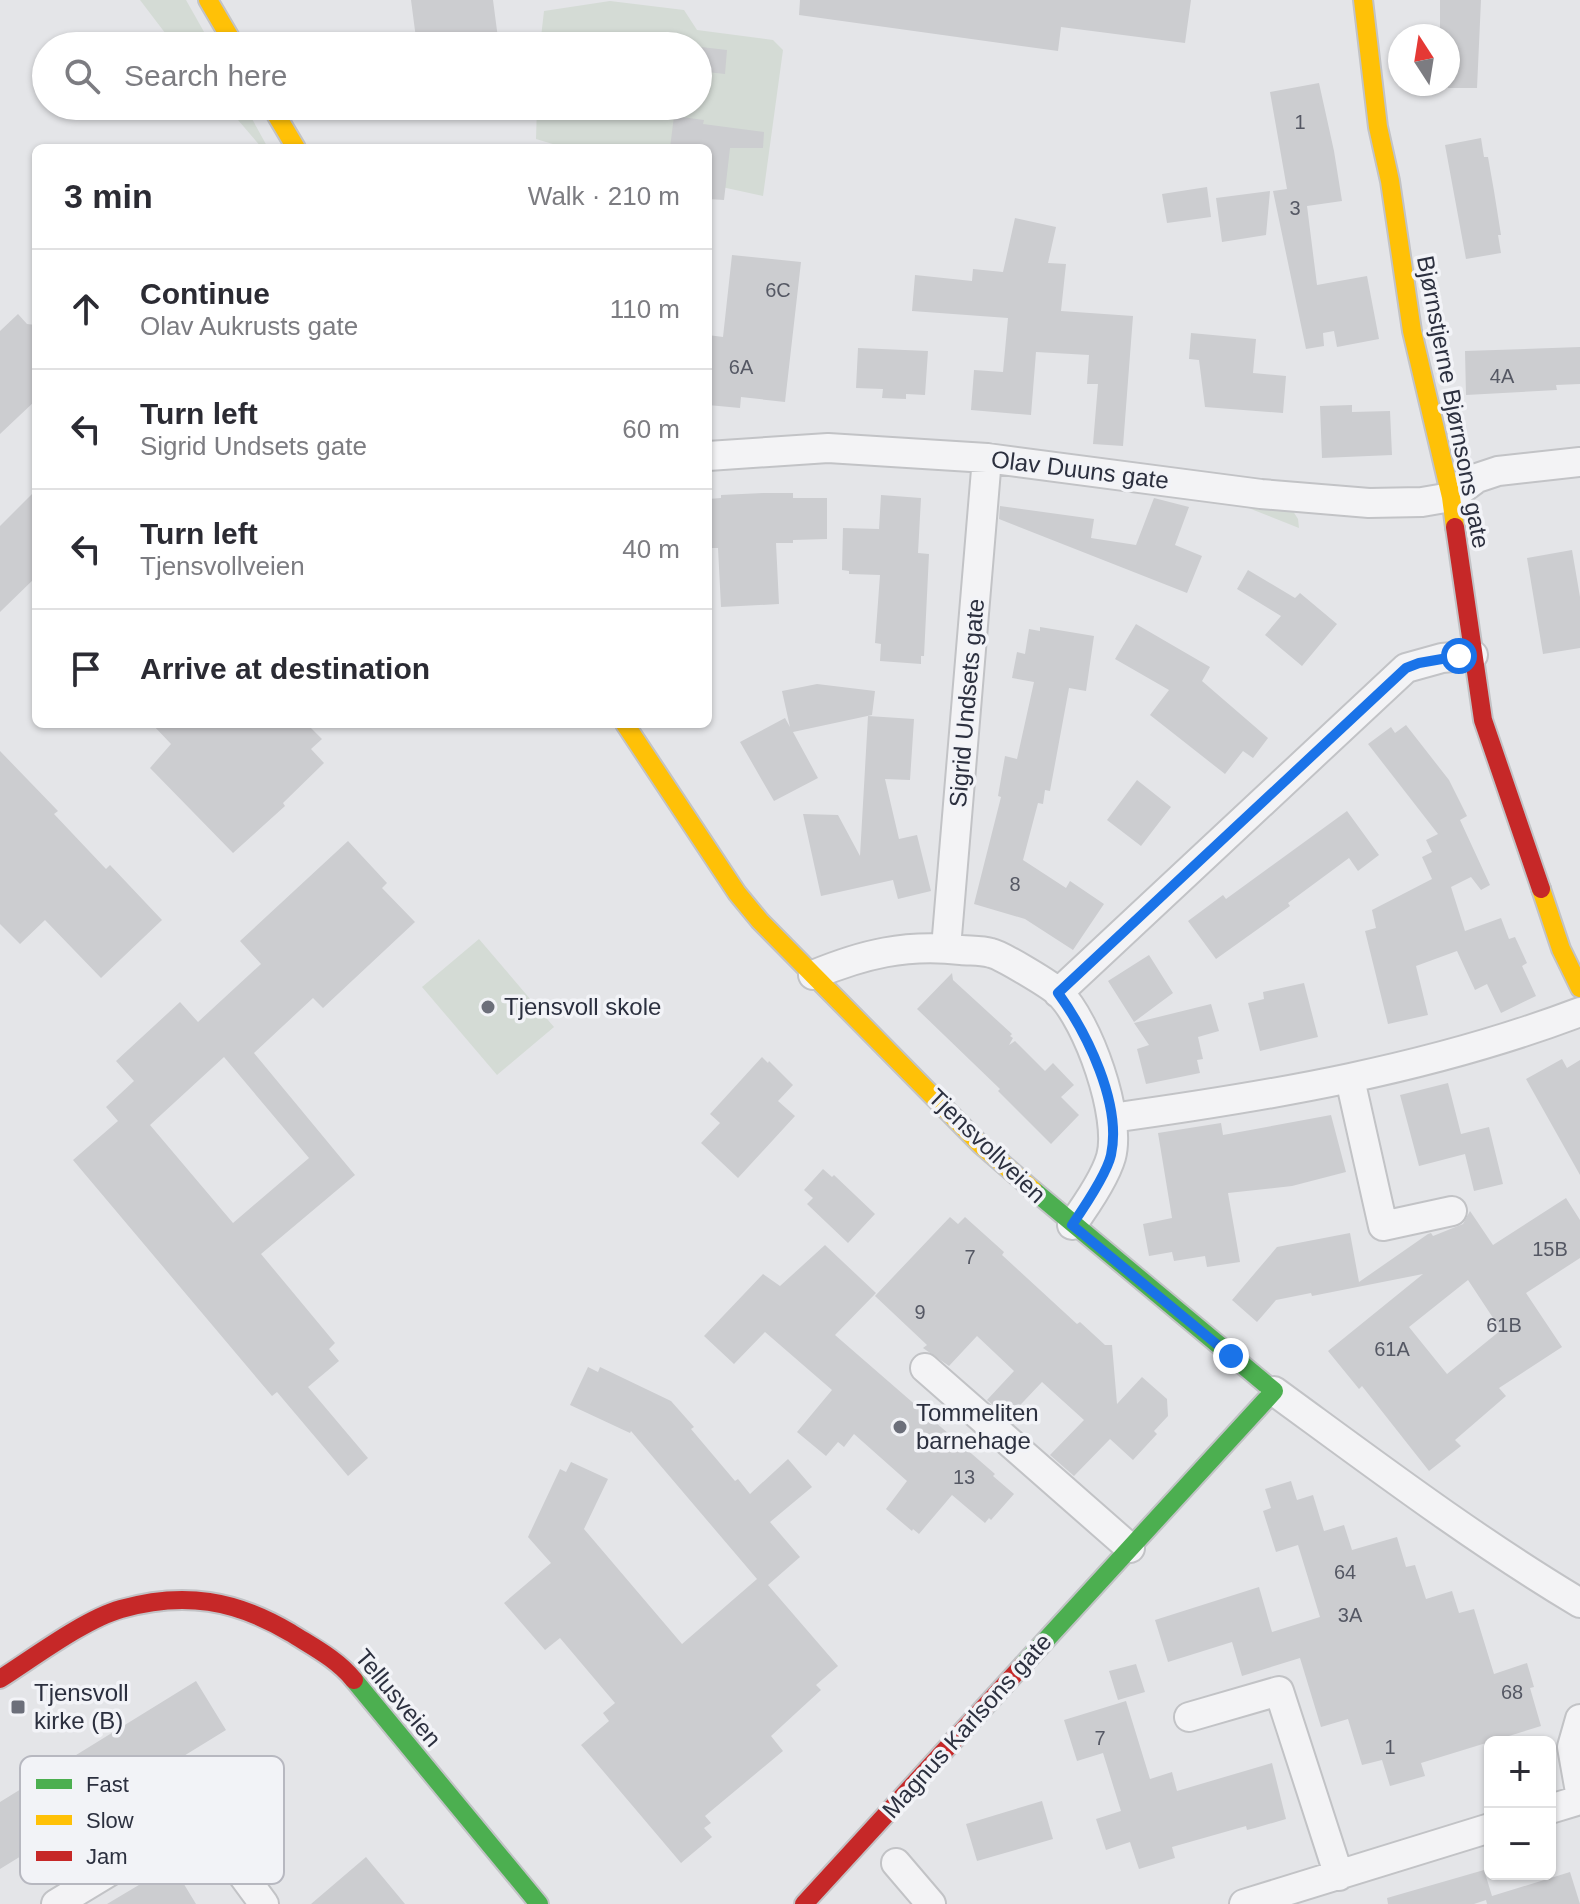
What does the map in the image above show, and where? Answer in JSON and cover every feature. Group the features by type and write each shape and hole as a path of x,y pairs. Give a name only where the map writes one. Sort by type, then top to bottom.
{"street":[{"path":"208,0 227,32"},
{"name":"Bjørnstjerne Bjørnsons gate","path":"1363,0 1378,127 1390,181 1412,331 1451,497 1483,720 1561,949 1580,988"},
{"path":"279,120 294,144"},
{"name":"Olav Duuns gate","path":"712,456 828,448 987,458 1261,494 1369,503 1422,502 1451,497"},
{"name":"Sigrid Undsets gate","path":"946,948 987,458"},
{"path":"1451,497 1477,478 1498,471 1580,462"},
{"path":"1058,993 1406,668 1442,658 1473,655"},
{"name":"Tjensvollveien","path":"628,728 737,893 760,921 981,1145 1072,1225 1274,1391 1429,1505 1520,1567 1580,1603"},
{"path":"813,975 896,949 946,948 993,953 1058,993 1079,1022 1100,1072 1112,1118 1111,1156 1072,1225"},
{"path":"1112,1118 1350,1079 1520,1034 1580,1012"},
{"path":"1350,1079 1383,1226 1452,1211"},
{"path":"925,1368 1130,1548"},
{"name":"Magnus Karlsons gate","path":"804,1904 1274,1391"},
{"name":"Tellusveien","path":"0,1679 72,1633 120,1609 189,1598 218,1602 267,1619 342,1665 539,1904"},
{"path":"1189,1717 1279,1691 1339,1876"},
{"path":"1580,1719 1572,1747 1580,1792"},
{"path":"1553,1808 1580,1800"},
{"path":"1244,1904 1484,1830"},
{"path":"896,1863 931,1904"},
{"path":"56,1904 89,1884"},
{"path":"249,1884 264,1904"}],"shaded area":[{"path":"140,0 186,0 204,32 164,32"},
{"path":"610,1 684,10 697,30 773,40 783,50 763,196 712,185 712,144 553,144 536,139 537,120 712,120 712,32 542,32 544,11"},
{"path":"238,120 253,120 266,144 259,144"},
{"path":"1236,503 1291,508 1298,519 1299,528"},
{"name":"Tjensvoll skole","path":"479,939 554,1027 497,1075 422,987"}],"building":[{"path":"411,0 493,0 497,32 415,32"},
{"path":"800,0 1191,0 1185,43 1061,27 1058,51 799,15"},
{"path":"1440,0 1481,0 1477,88 1460,88 1460,24 1440,24"},
{"path":"712,48 727,50 725,74 712,72"},
{"path":"1319,83 1342,201 1307,206 1317,285 1367,276 1379,339 1337,347 1334,331 1323,333 1324,346 1306,349 1273,191 1287,189 1270,92"},
{"path":"674,120 704,120 703,124 764,132 763,148 730,148 724,200 712,199 712,144 670,144"},
{"path":"1481,138 1494,191 1501,253 1466,259 1445,145"},
{"path":"1207,187 1211,217 1167,223 1162,194"},
{"path":"1270,191 1266,235 1222,242 1216,198"},
{"path":"1015,218 1056,227 1048,263 1066,264 1061,311 1133,316 1123,446 1093,444 1098,384 1087,384 1089,355 1036,352 1031,415 971,410 974,370 1003,372 1008,318 912,311 915,275 972,281 973,269 1003,272"},
{"path":"732,255 801,262 785,402 741,397 740,408 712,405 712,336 723,337"},
{"path":"18,314 27,324 32,325 32,404 0,434 0,331"},
{"path":"1191,333 1256,339 1253,373 1286,376 1283,413 1205,407 1199,360 1189,359"},
{"path":"1580,347 1580,384 1556,385 1557,390 1466,395 1465,351"},
{"path":"858,348 928,351 925,395 906,394 906,399 882,398 883,389 856,388"},
{"path":"1352,405 1352,412 1390,411 1392,455 1322,458 1320,406"},
{"path":"793,493 793,498 827,498 827,539 776,543 779,604 721,607 718,548 712,548 712,499 721,498 721,495"},
{"path":"32,494 32,581 0,612 0,526"},
{"path":"881,495 921,498 918,553 929,554 924,656 921,656 921,664 880,661 881,644 875,643 880,575 849,574 849,571 842,570 843,528 879,529"},
{"path":"1154,498 1189,507 1175,545 1202,556 1187,593 999,519 1000,506 1094,519 1091,538 1136,545"},
{"path":"1572,550 1580,597 1580,648 1543,654 1527,558"},
{"path":"1248,570 1295,598 1300,593 1337,624 1302,666 1265,635 1281,616 1237,589"},
{"path":"1136,624 1210,667 1202,681 1268,738 1253,758 1243,751 1225,774 1150,715 1169,690 1115,659"},
{"path":"1040,627 1094,636 1086,691 1069,688 1050,791 1045,790 1043,804 1038,803 1023,860 1066,888 1070,881 1104,904 1073,950 1025,919 974,904 1001,797 998,796 1005,756 1017,759 1034,682 1012,678 1017,652 1025,654 1029,629 1040,631"},
{"path":"817,684 875,691 872,715 793,732 818,778 774,801 740,742 785,718 790,727 782,691"},
{"path":"868,716 914,719 910,780 885,779 899,839 917,835 931,891 898,899 893,880 821,896 803,814 838,815 860,856"},
{"path":"1406,725 1449,780 1467,816 1460,820 1490,885 1481,890 1471,877 1451,887 1465,931 1501,918 1509,939 1515,937 1527,963 1522,966 1536,996 1501,1013 1487,984 1475,990 1457,951 1416,966 1428,1015 1388,1024 1365,931 1376,928 1372,910 1432,879 1422,857 1432,852 1426,840 1438,834 1368,744 1391,727 1395,733"},
{"path":"156,728 311,728 322,739 311,749 324,763 283,803 285,806 233,853 150,768 171,744"},
{"path":"0,751 58,811 54,814 106,869 110,865 162,920 101,978 45,920 20,944 0,924"},
{"path":"1137,780 1171,807 1141,846 1107,820"},
{"path":"1347,811 1379,855 1358,871 1349,858 1288,903 1290,906 1216,959 1188,921 1223,895 1226,899"},
{"path":"348,841 387,883 382,888 415,922 323,1008 313,998 254,1053 355,1175 261,1254 335,1343 329,1349 339,1361 308,1387 368,1458 348,1476 277,1392 272,1396 73,1160 118,1121 106,1107 134,1081 116,1061 180,1002 198,1022 261,964 240,941","holes":["224,1057 309,1158 233,1223 150,1125"]},
{"path":"1149,955 1173,993 1134,1022 1108,981"},
{"path":"952,973 953,980 1012,1034 1009,1045 1015,1041 1045,1071 1053,1063 1074,1085 1061,1097 1079,1115 1051,1144 998,1091 1000,1089 917,1009"},
{"path":"1304,983 1318,1037 1260,1051 1248,1003 1264,999 1263,992"},
{"path":"1211,1004 1219,1031 1198,1037 1203,1059 1197,1060 1200,1073 1146,1084 1137,1049 1149,1045 1134,1023"},
{"path":"762,1057 793,1085 778,1101 795,1116 738,1178 701,1143 720,1123 710,1114"},
{"path":"1562,1059 1567,1068 1580,1060 1580,1175 1526,1079"},
{"path":"1448,1083 1461,1134 1489,1127 1503,1184 1474,1191 1465,1154 1419,1166 1400,1095"},
{"path":"1331,1115 1346,1172 1292,1186 1228,1193 1240,1262 1207,1267 1205,1256 1174,1261 1172,1252 1149,1256 1143,1224 1172,1218 1158,1133 1221,1123 1223,1135"},
{"path":"823,1169 832,1177 834,1175 875,1214 848,1243 807,1204 813,1198 804,1190"},
{"path":"1566,1198 1580,1220 1580,1258 1526,1293 1562,1347 1499,1388 1506,1396 1455,1440 1461,1446 1429,1471 1362,1386 1359,1389 1328,1351 1423,1274 1276,1300 1257,1322 1232,1300 1277,1247 1350,1233 1359,1282 1428,1234 1433,1236 1463,1224 1470,1211 1493,1245","holes":["1468,1280 1501,1330 1447,1374 1409,1327"]},
{"path":"950,1217 958,1224 965,1217 1077,1324 1080,1322 1105,1345 1112,1345 1117,1404 1142,1377 1167,1399 1168,1416 1154,1431 1157,1434 1133,1460 1110,1439 1074,1476 1050,1455 1084,1420 1042,1382 1008,1418 987,1400 1014,1371 977,1336 949,1366 923,1348 927,1345 875,1296"},
{"path":"825,1245 876,1293 835,1335 1014,1494 991,1520 989,1518 985,1523 952,1495 919,1534 912,1531 886,1509 907,1481 854,1434 844,1447 838,1442 826,1456 797,1432 832,1390 765,1332 734,1364 704,1336 763,1274 780,1286"},
{"path":"588,1367 598,1372 600,1367 671,1401 735,1481 738,1479 750,1494 788,1459 812,1487 770,1522 800,1557 768,1585 838,1666 816,1685 821,1690 771,1736 783,1751 705,1816 711,1823 704,1828 712,1837 681,1863 581,1745 609,1721 603,1713 615,1703 560,1638 545,1650 504,1603 551,1563 528,1537 560,1469 566,1472 571,1462 608,1479 584,1529 682,1644 757,1579 631,1431 570,1405"},
{"path":"1291,1481 1297,1500 1313,1495 1324,1531 1344,1525 1352,1550 1397,1537 1406,1567 1415,1565 1426,1599 1452,1591 1459,1613 1474,1609 1494,1674 1527,1663 1534,1687 1530,1688 1541,1726 1509,1736 1484,1736 1484,1744 1421,1763 1425,1776 1390,1786 1382,1760 1362,1765 1348,1719 1321,1727 1300,1658 1242,1676 1232,1642 1168,1662 1155,1620 1259,1587 1272,1632 1320,1617 1298,1545 1276,1552 1263,1511 1271,1508 1265,1489"},
{"path":"1136,1664 1145,1692 1118,1700 1109,1671"},
{"path":"196,1681 226,1730 184,1756 75,1756"},
{"path":"1126,1701 1150,1779 1172,1772 1177,1791 1272,1763 1286,1819 1247,1830 1246,1826 1172,1847 1175,1858 1139,1869 1130,1842 1106,1850 1096,1819 1121,1811 1103,1753 1077,1761 1064,1720"},
{"path":"20,1790 20,1857 0,1869 0,1802"},
{"path":"1042,1801 1053,1839 977,1861 966,1824"},
{"path":"366,1857 405,1904 311,1904"},
{"path":"1484,1870 1484,1880 1487,1880 1492,1896 1544,1880 1556,1880 1556,1876 1570,1872 1580,1904 1487,1904 1486,1900 1474,1904 1388,1904 1387,1898"},
{"path":"141,1884 184,1884 196,1904 107,1904"}],"traffic: fast":[{"path":"1023,1665 1274,1391 1033,1190"},
{"path":"354,1680 539,1904"}],"traffic: slow":[{"path":"208,0 227,32"},
{"path":"1363,0 1378,127 1390,181 1412,331 1451,497 1455,527"},
{"path":"279,120 294,144"},
{"path":"628,728 737,893 760,921 981,1145 1033,1190"},
{"path":"1541,889 1561,949 1580,988"}],"traffic: jam":[{"path":"1455,527 1483,720 1541,889"},
{"path":"0,1679 76,1630 107,1614 144,1604 188,1600 230,1606 270,1622 324,1654 354,1680"},
{"path":"804,1904 1023,1665"}],"place":[{"name":"Tjensvoll skole","path":"488,1007"},
{"name":"Tommeliten barnehage","path":"900,1427"},
{"name":"Tjensvoll kirke (B)","path":"18,1707"}],"route":[{"path":"1231,1356 1072,1225 1111,1156 1112,1118 1100,1072 1079,1022 1058,993 1406,668 1459,656"}]}
